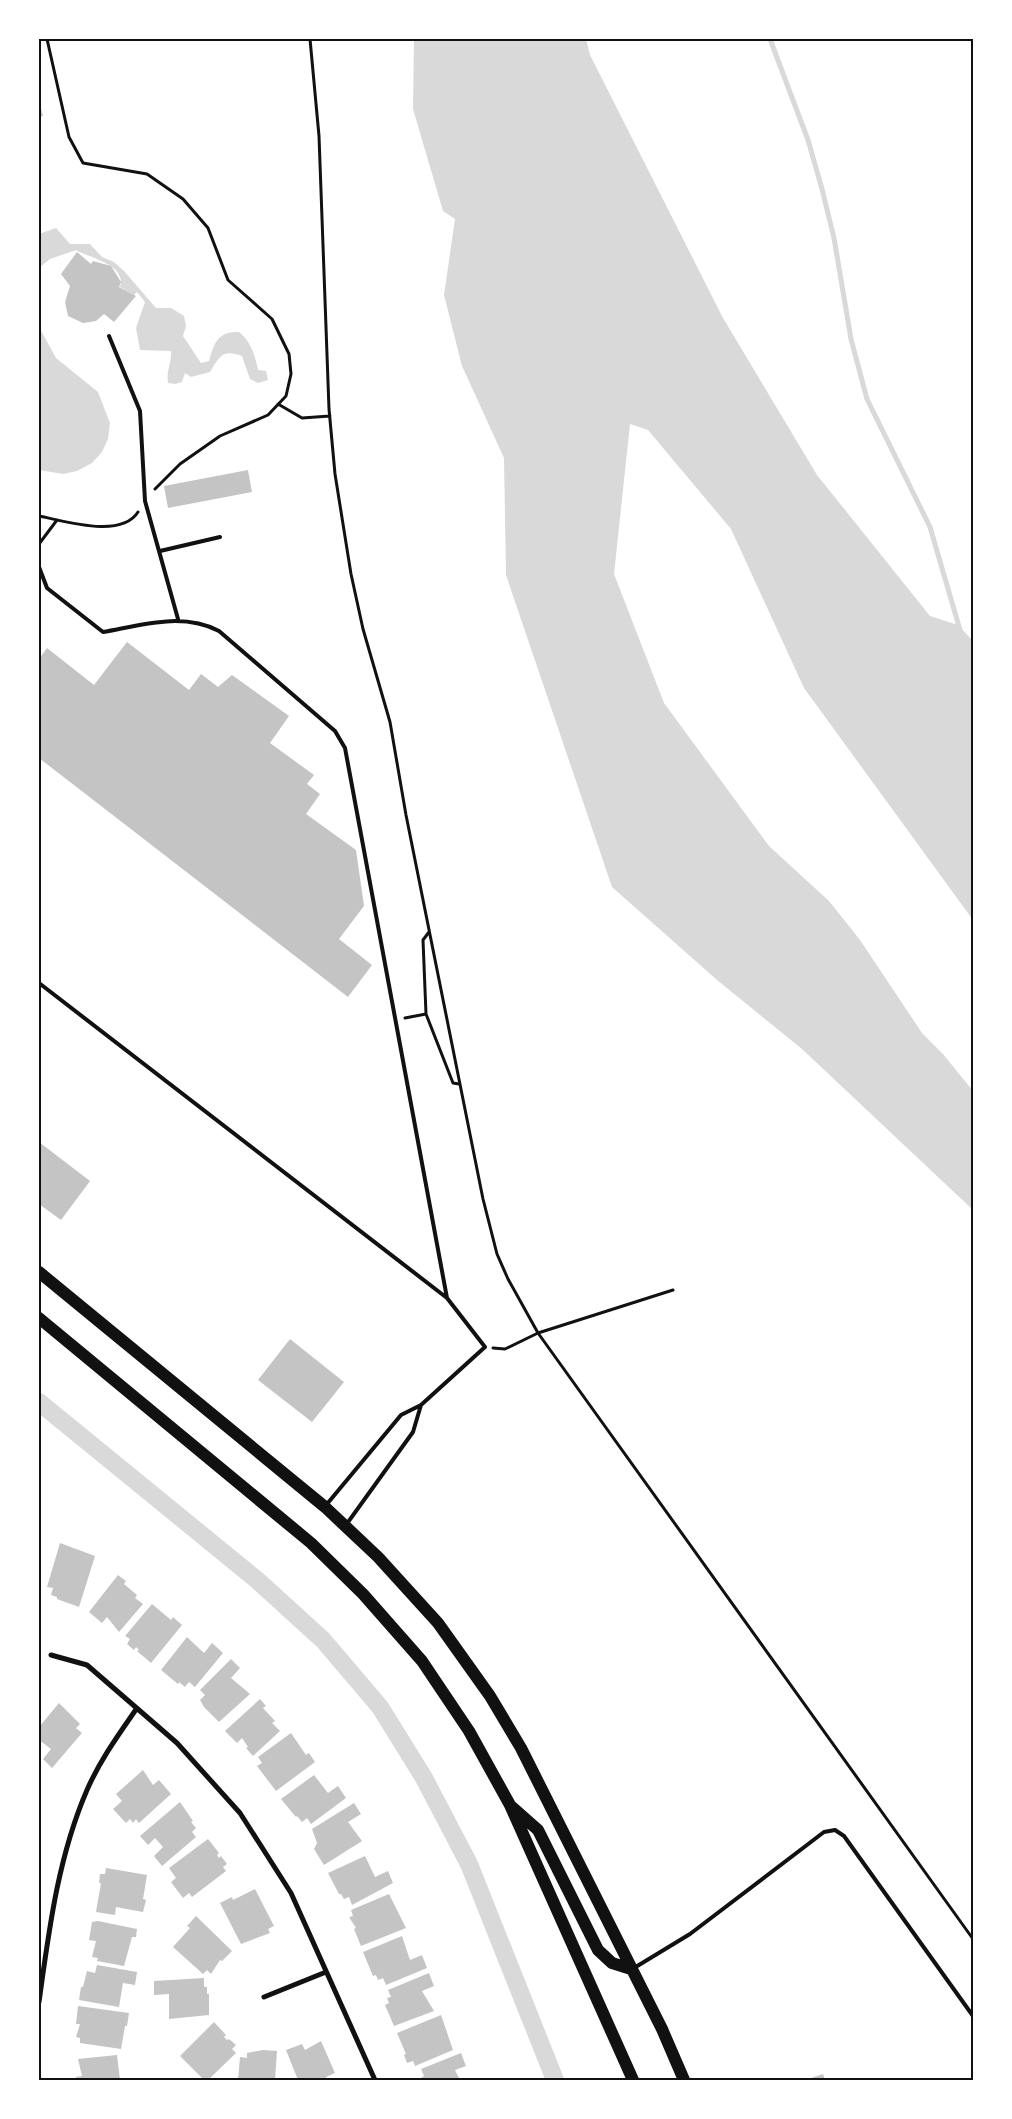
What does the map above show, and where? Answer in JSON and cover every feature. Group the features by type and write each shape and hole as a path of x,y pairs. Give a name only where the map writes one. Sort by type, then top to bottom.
{"main road":[{"path":"39,1272 325,1507 378,1556 421,1602 490,1696 536,1778 632,1969 684,2080"},
{"path":"39,1318 285,1521 363,1594 404,1639 438,1684 485,1758 510,1805 633,2080"},
{"path":"510,1805 538,1830 598,1950 612,1963 632,1969"}],"street":[{"path":"51,1655 87,1665 177,1743 240,1813 290,1893 375,2080"},
{"path":"39,2002 60,1867 72,1827 88,1788 107,1751 137,1708"},
{"path":"39,1945 47,1946"},
{"path":"264,1998 326,1972"}],"lane":[{"path":"109,336 140,411 145,501 178,620"},
{"path":"160,551 220,537"},
{"path":"39,567 47,588 103,632 178,620 204,623 219,631 335,731 345,748 448,1298"},
{"path":"39,983 448,1298 485,1347 421,1405 401,1415 325,1507"},
{"path":"346,1526 413,1432 421,1405"},
{"path":"632,1969 690,1934 824,1832 835,1830 844,1836 973,2016"}],"path":[{"path":"39,516 81,525 120,526 135,517 145,501 180,464 220,436 268,415 286,396 291,374 289,354 272,319 228,280 208,228 183,199 147,174 83,163 69,137 47,39"},
{"path":"310,39 319,136 330,416 335,474 351,574 363,629 390,722 459,1084 483,1199 497,1254 538,1333 973,1939"},
{"path":"278,404 302,418 330,416"},
{"path":"39,544 57,520"},
{"path":"429,932 423,940 426,1014 453,1083 459,1084"},
{"path":"397,1019 426,1014"},
{"path":"485,1347 505,1349 538,1333 673,1290"}],"shaded area":[{"path":"414,39 586,39 590,55 723,318 817,475 930,616 958,625 973,641 973,920 804,688 731,529 648,430 630,424 614,574 664,703 769,846 829,901 860,940 922,1033 943,1054 973,1091 973,1210 802,1049 717,980 612,887 506,575 504,458 462,366 444,295 455,219 443,211 413,109"},
{"path":"56,228 70,244 90,244 102,257 114,262 156,308 171,308 184,316 186,326 183,336 201,363 209,361 218,339 232,332 239,332 252,349 258,370 266,371 268,380 258,383 250,379 242,356 230,353 222,355 210,372 191,377 185,373 182,382 168,383 171,351 140,350 136,328 145,302 137,292 134,295 120,287 121,279 113,268 76,250 50,259 39,268 39,234"},
{"path":"39,327 56,358 98,392 110,423 108,439 102,452 92,463 77,471 63,474 39,470"}],"building":[{"path":"39,100 43,116 39,117"},
{"path":"77,252 91,264 93,261 111,266 121,282 119,287 136,296 114,322 104,314 96,321 83,323 68,316 65,302 70,286 61,274"},
{"path":"248,470 252,492 168,508 164,486"},
{"path":"127,642 189,690 201,674 218,687 232,675 289,716 270,743 314,775 307,784 320,794 306,814 356,850 364,906 339,939 372,965 348,997 39,758 39,659 47,648 94,685"},
{"path":"39,1142 90,1181 61,1220 39,1204"},
{"path":"290,1339 344,1382 312,1422 258,1380"},
{"path":"60,1543 95,1556 79,1607 57,1599 57,1597 51,1595 53,1588 47,1587"},
{"path":"118,1575 126,1581 124,1584 137,1595 135,1598 143,1604 119,1632 107,1617 102,1623 89,1612"},
{"path":"152,1604 171,1620 173,1617 182,1625 151,1663 137,1651 139,1650 136,1647 134,1650 127,1644 130,1639 125,1636"},
{"path":"187,1637 204,1653 212,1643 223,1653 195,1687 189,1682 185,1687 179,1682 178,1684 161,1670"},
{"path":"231,1659 240,1668 231,1678 250,1694 219,1722 204,1707 200,1700 205,1695 200,1690"},
{"path":"260,1699 266,1706 263,1708 275,1721 272,1723 280,1731 253,1756 246,1748 248,1747 242,1738 237,1743 225,1731"},
{"path":"59,1703 80,1724 76,1728 82,1733 52,1768 43,1759 51,1749 39,1740 39,1727"},
{"path":"291,1733 306,1755 309,1753 315,1762 276,1791 257,1766 262,1763 258,1757"},
{"path":"143,1770 153,1785 159,1780 171,1794 139,1823 136,1819 133,1823 130,1819 126,1823 113,1809 122,1801 116,1794"},
{"path":"314,1775 328,1793 338,1786 346,1798 311,1824 307,1818 302,1822 296,1817 281,1799"},
{"path":"180,1802 193,1821 191,1822 196,1828 192,1832 196,1837 162,1866 154,1856 163,1847 155,1838 148,1845 140,1836"},
{"path":"354,1803 361,1814 348,1822 362,1841 324,1865 314,1849 317,1843 312,1829"},
{"path":"208,1839 219,1853 217,1855 219,1858 221,1856 227,1864 223,1867 226,1871 192,1897 189,1893 183,1898 171,1882 176,1878 169,1868"},
{"path":"365,1856 375,1877 388,1871 393,1883 352,1905 349,1897 344,1899 339,1894 328,1873"},
{"path":"106,1868 147,1875 143,1899 146,1900 143,1912 116,1907 115,1915 96,1912 101,1883 99,1883 100,1874 105,1874"},
{"path":"255,1889 274,1926 268,1929 270,1933 241,1944 220,1903 232,1897 233,1900"},
{"path":"389,1894 406,1928 361,1946 354,1929 356,1928 349,1917 353,1916 351,1910"},
{"path":"196,1916 232,1951 222,1961 220,1960 211,1974 207,1970 203,1974 173,1947 190,1928 187,1926"},
{"path":"98,1921 137,1929 136,1937 132,1937 124,1966 97,1961 98,1958 92,1957 96,1941 89,1940 92,1922"},
{"path":"402,1936 410,1960 422,1955 427,1968 386,1985 383,1978 378,1980 376,1975 373,1976 363,1952"},
{"path":"97,1965 137,1972 135,1985 123,1983 119,2007 79,2000 81,1987 83,1987 87,1971 95,1973"},
{"path":"429,1973 434,1986 422,1991 434,2011 394,2026 385,2005 389,2003 387,1998 391,1997 388,1990"},
{"path":"204,1978 204,1987 207,1987 207,1994 209,1994 209,2015 169,2019 169,1994 154,1995 154,1981"},
{"path":"78,2006 129,2013 121,2049 80,2043 80,2038 76,2037 80,2024 76,2024"},
{"path":"441,2015 453,2050 415,2066 413,2061 407,2063 404,2055 406,2054 397,2033"},
{"path":"214,2022 226,2035 224,2037 236,2045 232,2049 236,2053 208,2080 204,2080 180,2056"},
{"path":"321,2041 335,2073 326,2077 327,2080 298,2080 286,2050 302,2044 305,2050"},
{"path":"263,2050 277,2051 275,2080 238,2080 240,2057 247,2058 247,2053"},
{"path":"461,2053 466,2066 455,2070 460,2080 418,2080 424,2076 421,2069"},
{"path":"117,2055 120,2080 76,2080 76,2077 82,2076 78,2059"},
{"path":"823,2074 825,2080 805,2080"}],"waterway":[{"path":"770,39 808,140 822,189 834,238 851,339 867,399 930,527 960,630"},
{"path":"39,1402 257,1580 323,1640 380,1707 424,1778 469,1864 555,2080"}]}
